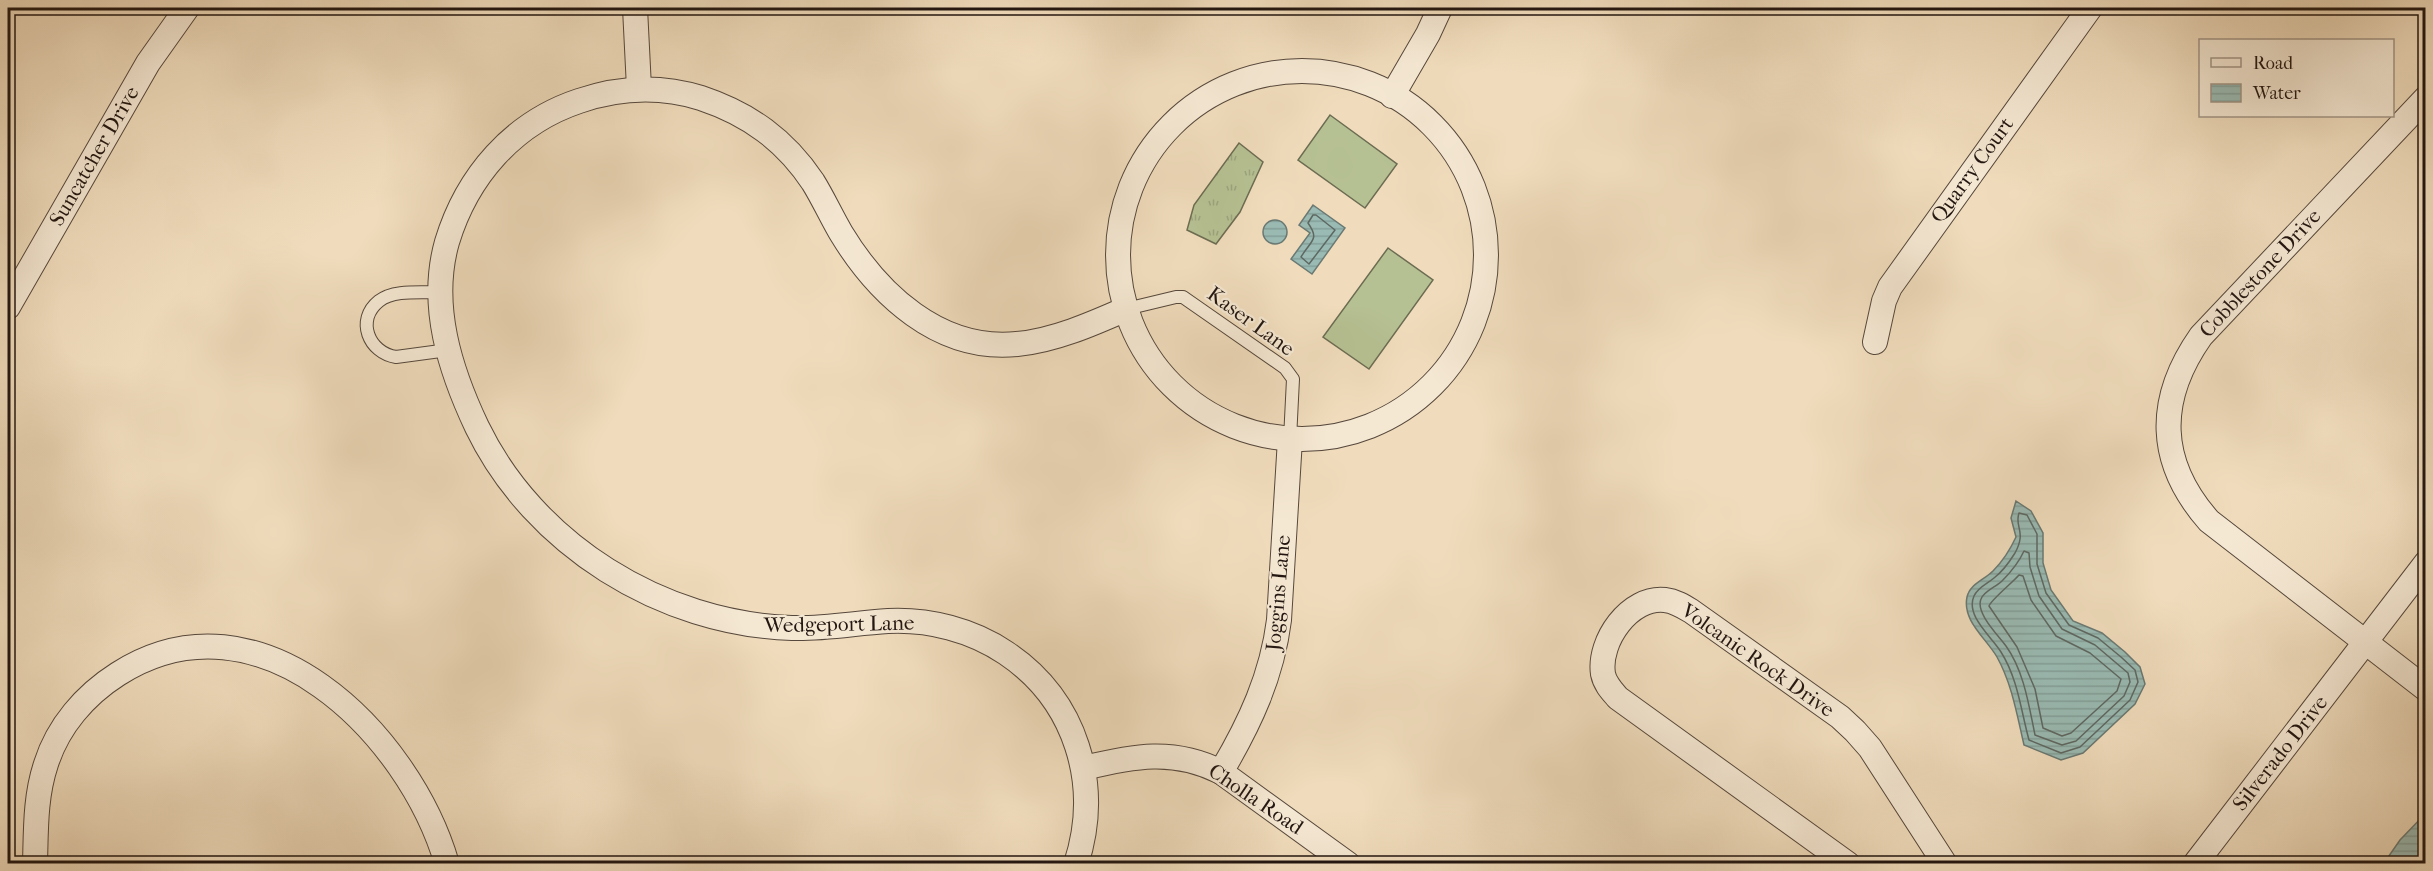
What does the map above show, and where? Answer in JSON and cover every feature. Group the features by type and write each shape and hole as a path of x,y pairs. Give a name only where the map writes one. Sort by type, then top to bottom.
{"street":[{"name":"Suncatcher Drive","path":"8,307 148,63 187,8"},
{"path":"635,8 639,88"},
{"path":"1392,96 1428,34 1440,8"},
{"name":"Quarry Court","path":"1875,342 1884,301 1890,287 2090,8"},
{"path":"1315,72 1343,76 1392,96 1407,105 1433,127 1453,152 1469,179 1480,209 1485,240 1485,272 1480,303 1469,332 1454,360 1410,405 1382,421 1353,432 1322,438 1290,439 1259,435 1240,429 1204,411 1188,400 1159,372 1137,339 1126,309 1118,261 1118,242 1124,206 1147,155 1170,125 1200,102 1233,84 1269,74 1315,72"},
{"name":"Wedgeport Lane","path":"1076,864 1083,838 1086,803 1084,768 1078,748 1059,709 1036,678 1006,653 971,634 948,627 903,621 841,627 792,628 736,623 670,603 616,576 581,552 550,526 510,480 479,430 461,390 448,350 442,317 440,292 443,257 455,220 474,181 496,153 523,130 552,112 584,99 639,88 673,91 716,103 744,116 770,133 789,151 813,183 838,228 872,277 885,291 921,320 943,332 964,340 990,345 1012,345 1034,342 1100,321 1126,309"},
{"name":"Cobblestone Drive","path":"2426,98 2208,327 2192,349 2179,374 2168,415 2167,428 2174,464 2184,489 2205,516 2266,567 2426,689"},
{"name":"Joggins Lane","path":"1221,772 1260,700 1275,649 1279,620 1290,439"},
{"name":"Silverado Drive","path":"2195,864 2426,563"},
{"name":"Volcanic Rock Drive","path":"1848,864 1649,721 1613,692 1603,675 1603,661 1610,637 1625,617 1642,603 1665,600 1678,603 1840,717 1870,748 1945,864"},
{"path":"35,864 38,800 45,765 56,740 83,702 111,678 141,661 175,650 212,647 237,648 281,661 312,679 353,713 390,755 407,780 447,864"},
{"name":"Cholla Road","path":"1084,768 1149,755 1188,759 1206,764 1221,772 1348,864"}],"lane":[{"path":"440,292 396,295 379,301 372,309 367,331 370,343 387,356 396,357 448,350"},
{"name":"Kaser Lane","path":"1126,309 1183,297 1285,368 1293,379 1290,439"}],"green space":[{"path":"1330,115 1397,164 1365,208 1298,160"},
{"path":"1239,143 1263,162 1240,212 1216,244 1187,230 1194,205"},
{"path":"1388,248 1433,280 1369,369 1323,337"}],"water":[{"path":"1313,205 1345,228 1312,274 1291,259 1310,233 1299,225"},
{"path":"1270,220 1280,220 1287,227 1287,237 1280,244 1270,244 1263,237 1263,227"},
{"path":"2016,501 2031,511 2043,533 2043,563 2051,590 2073,621 2102,633 2140,667 2145,684 2135,704 2083,753 2061,760 2024,745 2007,678 1997,657 1971,622 1966,606 1971,589 1997,567 2016,537 2011,518"},
{"path":"2425,814 2425,863 2384,863 2400,840"}]}
